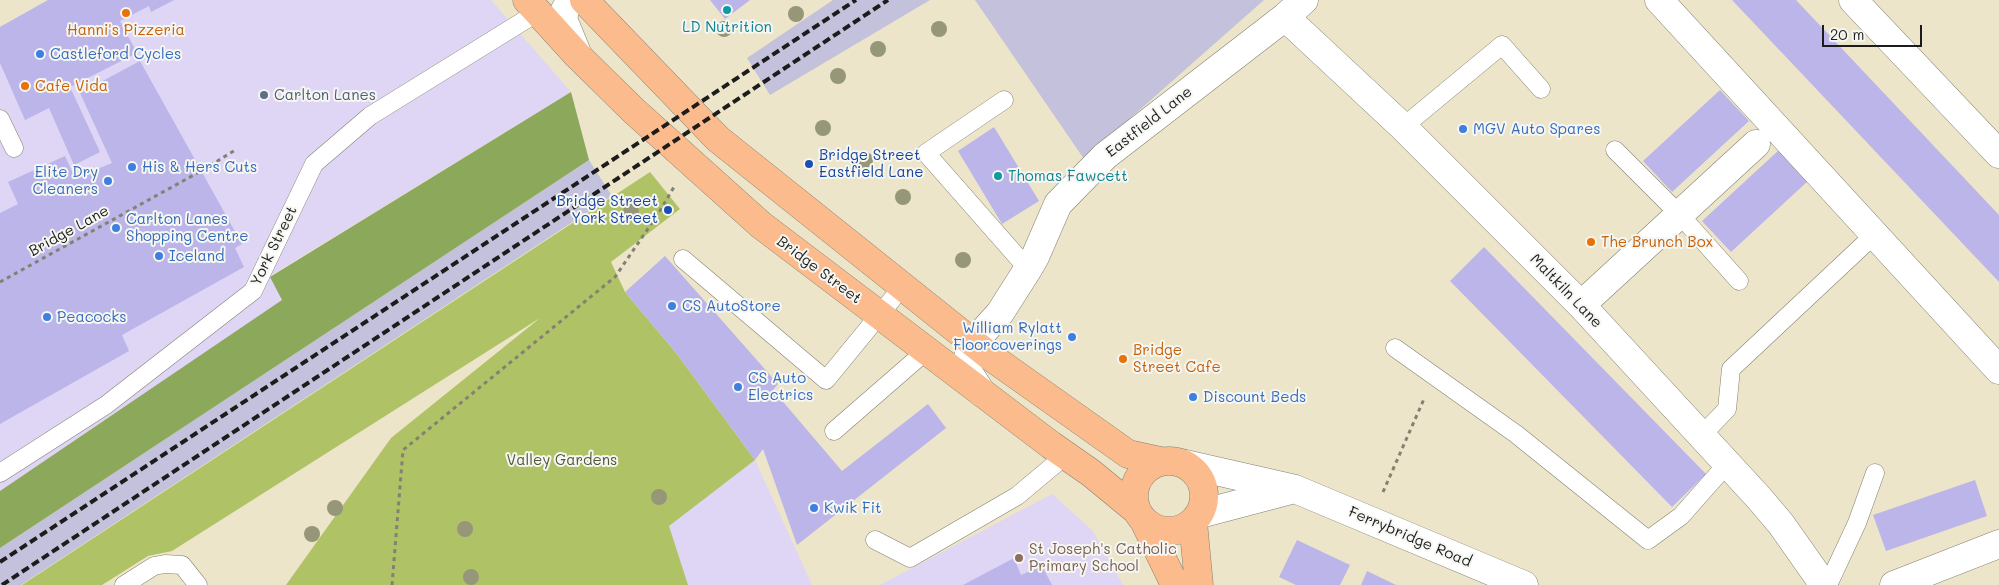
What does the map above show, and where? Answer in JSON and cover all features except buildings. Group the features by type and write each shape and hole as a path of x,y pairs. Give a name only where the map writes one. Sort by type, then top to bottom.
{"main road":[{"path":"584,0 718,139 973,343 1128,454 1172,463 1199,477 1204,493 1204,505 1197,518 1179,531 1166,532 1157,530 1140,517"},
{"name":"Bridge Street","path":"534,4 577,54 634,111 761,225 926,351 1092,473 1140,517"},
{"path":"1172,463 1152,464 1139,477 1133,491 1140,517 1175,585"},
{"path":"1197,518 1199,585"}],"street":[{"path":"534,4 554,6 565,0"},
{"path":"571,0 565,10 563,19 577,54"},
{"path":"1659,0 1999,370"},
{"path":"1853,0 1999,154"},
{"name":"Maltkiln Lane","path":"1294,8 1403,127 1581,305 1702,435 1781,524 1824,585"},
{"name":"Eastfield Lane","path":"981,392 968,372 966,363 973,343 1000,313 1028,269 1058,204 1105,156 1294,8"},
{"path":"1581,305 1756,144"},
{"path":"926,351 956,348 973,343"},
{"name":"Ferrybridge Road","path":"1172,463 1295,489 1524,585"},
{"path":"1197,518 1295,489"},
{"path":"1894,585 1999,544"}],"lane":[{"name":"York Street","path":"0,473 106,405 253,291 314,164 370,116 534,4"},
{"path":"1403,127 1502,45 1540,89"},
{"path":"1004,100 926,154 1028,269"},
{"path":"0,119 14,148"},
{"path":"1616,150 1680,215 1740,281"},
{"path":"1702,435 1727,409 1731,369 1874,235"},
{"path":"682,259 826,380 903,286"},
{"path":"1395,348 1516,434 1648,540 1681,516 1727,464"},
{"path":"834,431 926,351"},
{"path":"875,540 910,558 1017,496 1066,455"},
{"path":"1828,585 1856,523 1875,473"},
{"path":"124,585 154,566 165,564 182,565 198,585"}],"path":[{"name":"Bridge Lane","path":"0,282 201,171 237,149"},
{"path":"392,585 403,450 615,277 658,214 690,161"},
{"path":"1371,520 1435,376"}],"shaded area":[{"path":"48,0 491,0 571,92 270,276 283,300 0,491 0,27"},
{"path":"833,0 930,0 770,95 747,58"},
{"path":"975,0 1264,0 1084,159"},
{"path":"589,160 612,196 21,585 0,585 0,548"},
{"path":"755,460 812,585 688,585 668,526"},
{"name":"St Joseph's Catholic Primary School","path":"1052,494 1093,531 1123,585 880,585"}],"green space":[{"path":"571,92 589,160 0,548 0,491 282,300 270,277"},
{"name":"Valley Gardens","path":"650,172 680,209 611,262 625,292 677,354 755,460 669,526 688,585 286,585 391,438 540,318 172,551 148,556 102,585 22,585"}],"railway":[{"path":"0,562 856,0"},
{"path":"2,585 888,0"}],"place":[{"name":"LD Nutrition","path":"727,10"},
{"name":"Hanni's Pizzeria","path":"126,13"},
{"name":"Castleford Cycles","path":"40,54"},
{"name":"Cafe Vida","path":"25,86"},
{"name":"Carlton Lanes","path":"264,95"},
{"name":"MGV Auto Spares","path":"1463,129"},
{"name":"Bridge Street Eastfield Lane","path":"809,164"},
{"name":"His & Hers Cuts","path":"132,167"},
{"name":"Thomas Fawcett","path":"998,176"},
{"name":"Elite Dry Cleaners","path":"108,181"},
{"name":"Bridge Street York Street","path":"668,210"},
{"name":"Carlton Lanes Shopping Centre","path":"116,228"},
{"name":"The Brunch Box","path":"1591,242"},
{"name":"Iceland","path":"159,256"},
{"name":"CS AutoStore","path":"672,306"},
{"name":"Peacocks","path":"47,317"},
{"name":"William Rylatt Floorcoverings","path":"1072,337"},
{"name":"Bridge Street Cafe","path":"1123,359"},
{"name":"CS Auto Electrics","path":"738,387"},
{"name":"Discount Beds","path":"1193,397"},
{"name":"Kwik Fit","path":"814,508"},
{"name":"St Joseph's Catholic Primary School","path":"1019,558"}]}
